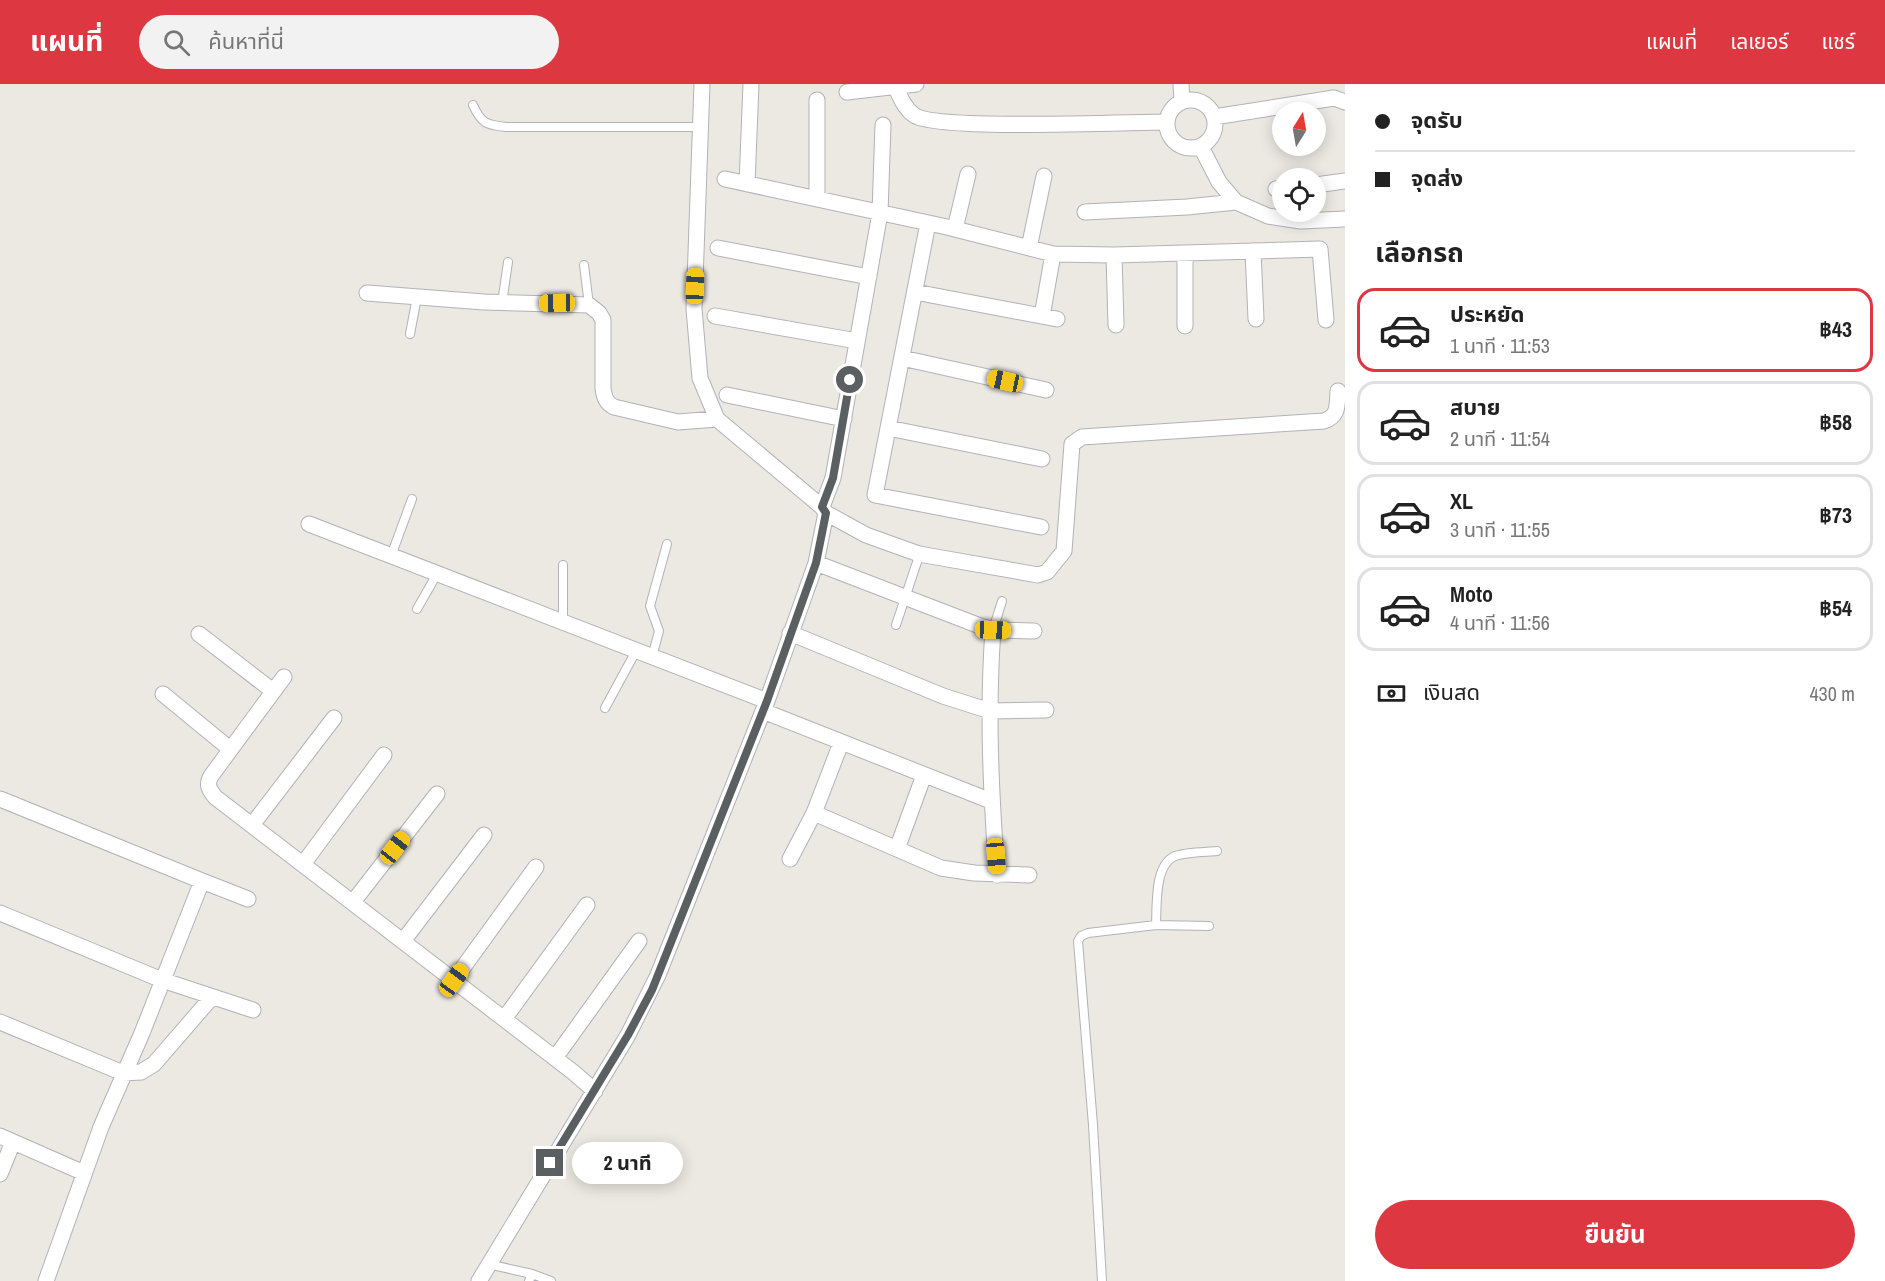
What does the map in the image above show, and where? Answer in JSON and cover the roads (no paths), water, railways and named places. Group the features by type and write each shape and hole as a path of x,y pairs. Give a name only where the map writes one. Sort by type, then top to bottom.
{"street":[{"path":"702,84 694,309 700,378 717,419 824,510 866,535 890,546 919,554 1038,575 1047,572 1064,551 1072,444 1076,440 1082,437 1324,421 1336,414 1338,391"},
{"path":"747,184 751,84"},
{"path":"847,92 916,84"},
{"path":"1181,84 1182,101"},
{"path":"895,85 907,108 915,116 932,122 1001,124 1167,122"},
{"path":"1214,117 1334,98 1345,102"},
{"path":"817,100 817,199"},
{"path":"1182,101 1202,103 1207,106 1214,117 1215,130 1201,147 1191,149 1178,145 1169,135 1167,122 1171,109 1182,101"},
{"path":"479,1281 595,1091 639,1015 658,975 765,706 816,563 880,213 883,125"},
{"path":"1201,147 1219,182 1236,202 1268,216 1301,221 1345,219"},
{"path":"955,229 968,174"},
{"path":"1029,248 1044,176"},
{"path":"725,179 955,229 1053,254 1113,255 1320,249 1326,320"},
{"path":"1326,183 1345,180"},
{"path":"1085,212 1236,202"},
{"path":"928,223 875,495 1041,527"},
{"path":"718,248 869,277"},
{"path":"1253,251 1256,320"},
{"path":"1185,253 1185,326"},
{"path":"915,292 1049,317 1053,254"},
{"path":"1113,255 1116,325"},
{"path":"367,293 502,303 589,305 599,313 603,320 603,388 607,403 614,407 678,422 702,422 717,419"},
{"path":"715,316 857,342"},
{"path":"902,358 1046,390"},
{"path":"727,395 844,419"},
{"path":"888,428 1042,459"},
{"path":"309,524 636,651 765,706 841,743 991,801"},
{"path":"816,563 993,630 1034,631"},
{"path":"993,630 990,711 991,801 997,875"},
{"path":"790,633 943,696 990,711 1046,710"},
{"path":"199,634 273,691"},
{"path":"284,677 211,776 208,786 215,797 595,1091"},
{"path":"163,694 230,749"},
{"path":"252,825 334,718"},
{"path":"790,859 814,813 841,743"},
{"path":"303,864 384,755"},
{"path":"897,849 924,775"},
{"path":"352,902 437,794"},
{"path":"0,799 249,898"},
{"path":"814,813 941,868 997,875 1029,875"},
{"path":"403,941 484,835"},
{"path":"454,980 536,867"},
{"path":"46,1281 84,1173 123,1073 142,1033 202,881"},
{"path":"504,1019 587,905"},
{"path":"0,914 162,980 253,1010"},
{"path":"555,1058 639,941"},
{"path":"0,1022 123,1073 147,1070 212,997"},
{"path":"0,1174 6,1139 84,1173"}],"lane":[{"path":"472,105 478,119 493,126 506,128 700,127"},
{"path":"502,303 508,262"},
{"path":"584,265 589,305"},
{"path":"410,334 417,297"},
{"path":"391,556 412,499"},
{"path":"652,658 659,631 650,606 667,544"},
{"path":"896,625 917,562"},
{"path":"563,565 563,623"},
{"path":"417,609 437,574"},
{"path":"993,630 1002,601"},
{"path":"605,708 636,651"},
{"path":"1156,925 1160,872 1166,863 1175,856 1217,851"},
{"path":"1102,1281 1093,1125 1078,941 1081,936 1088,933 1156,925 1209,926"},
{"path":"488,1264 551,1281"}]}
